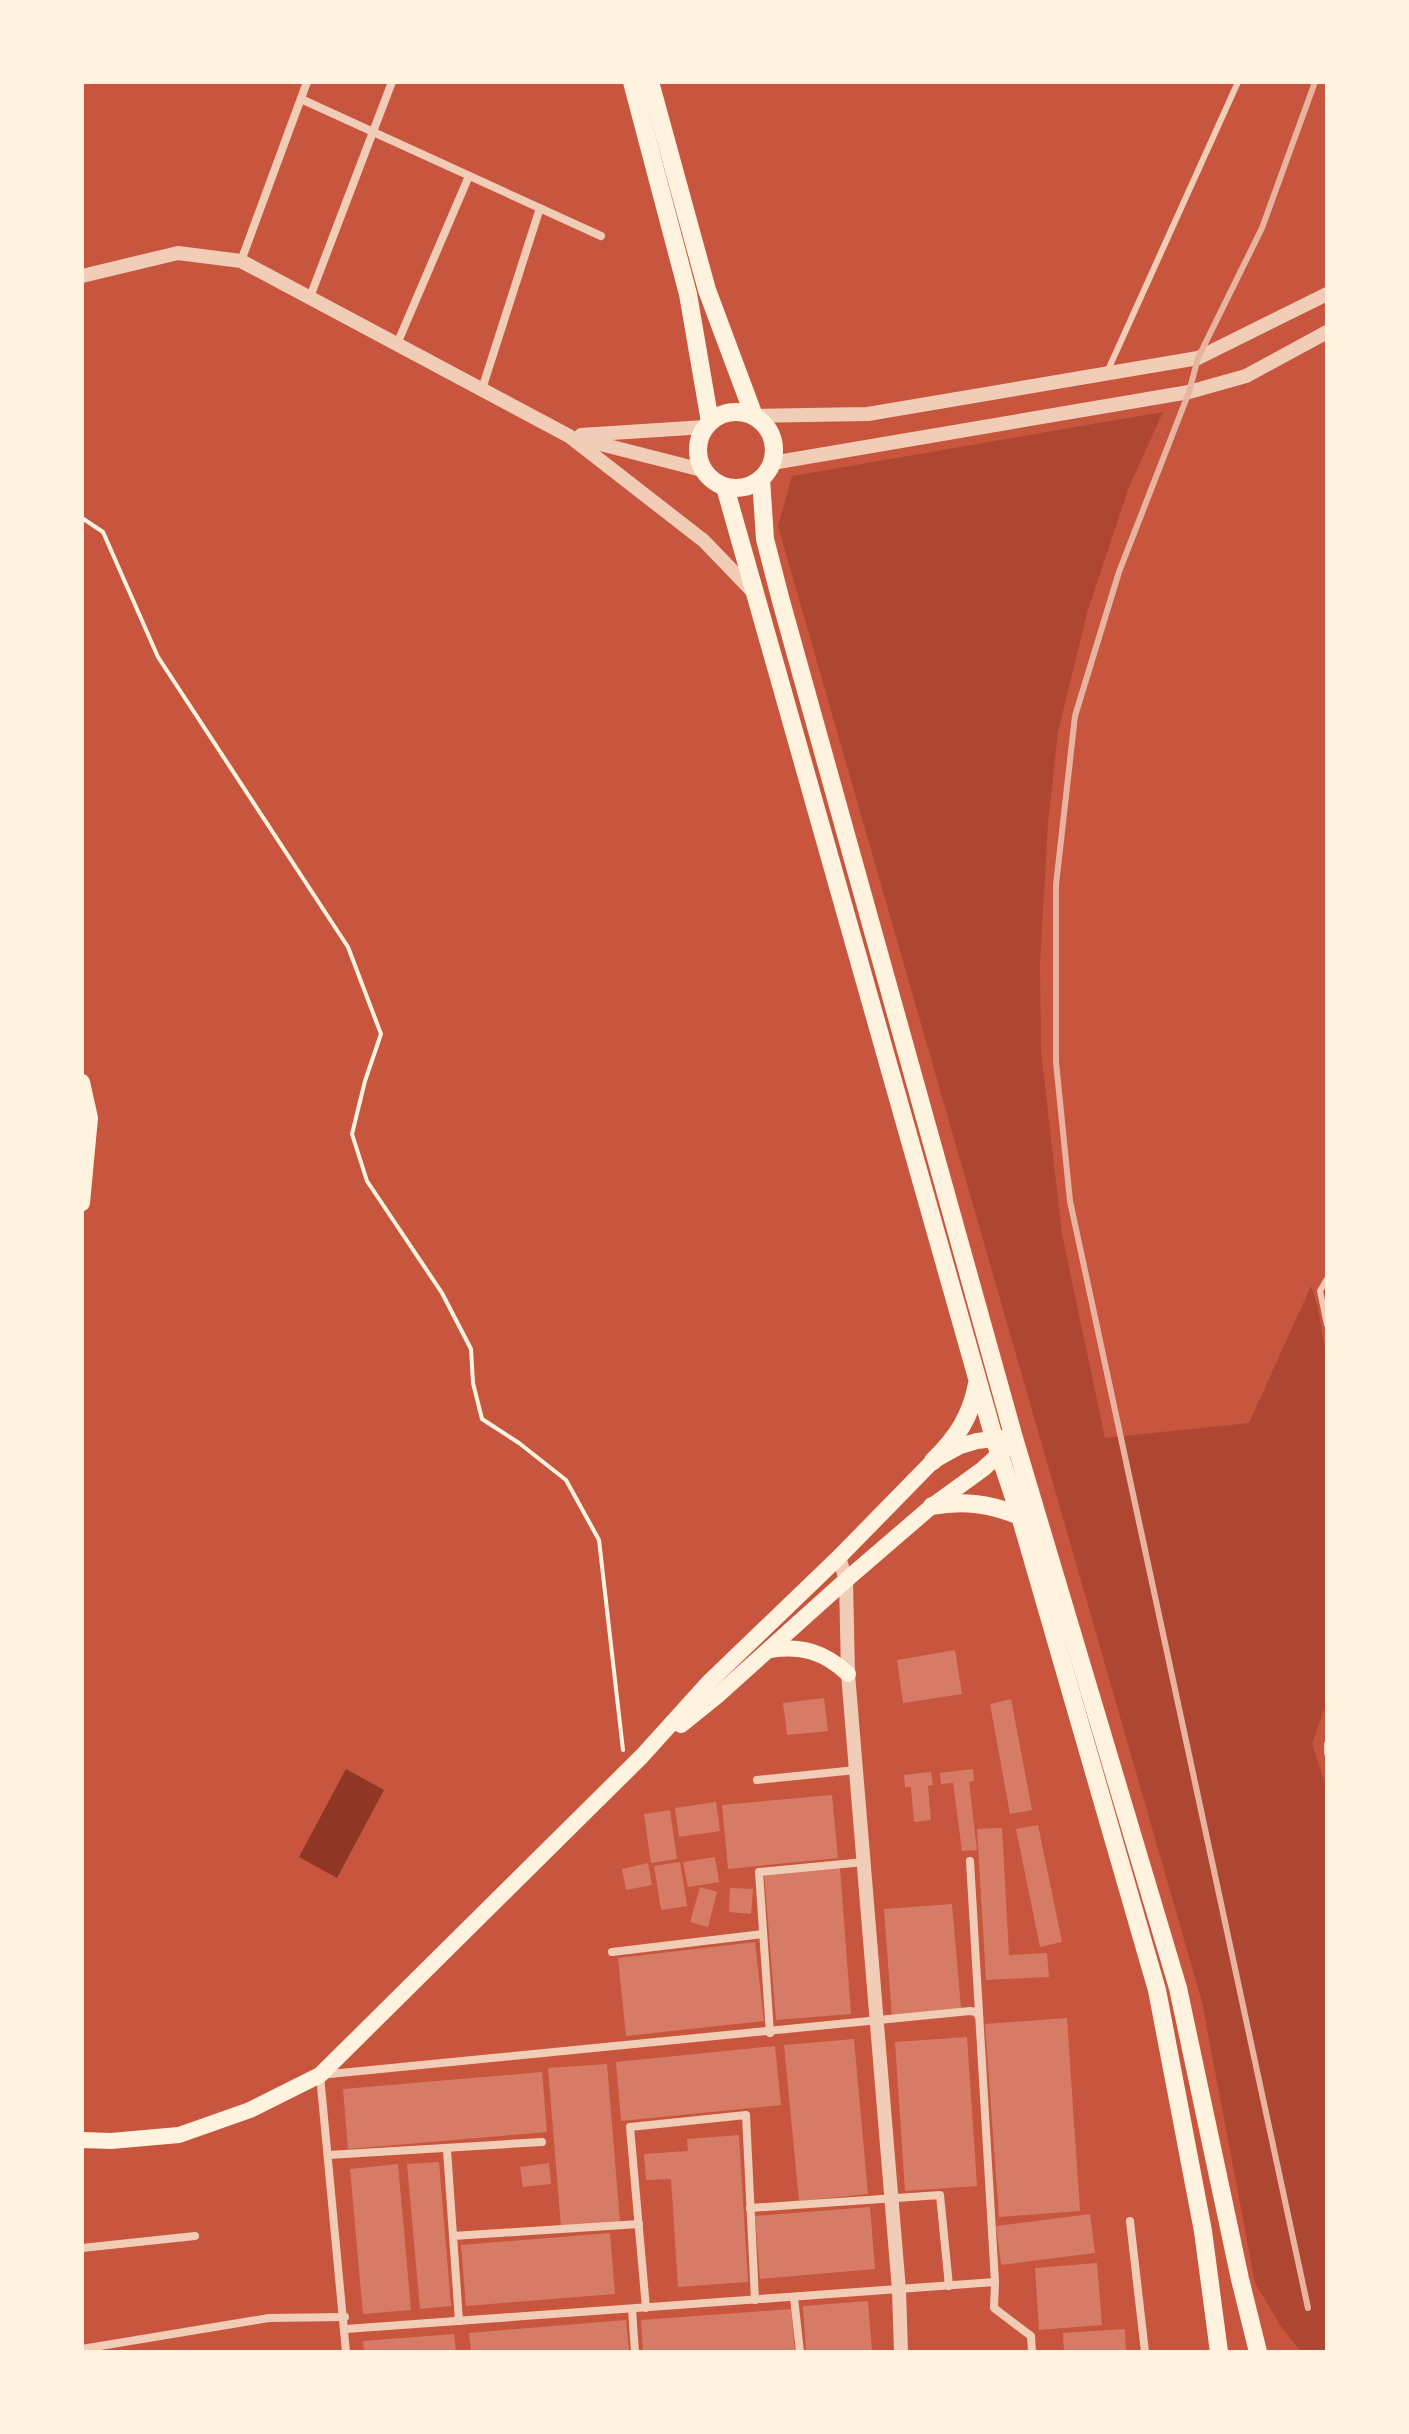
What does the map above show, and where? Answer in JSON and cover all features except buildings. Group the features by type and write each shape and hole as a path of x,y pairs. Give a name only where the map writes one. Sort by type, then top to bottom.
{"main road":[{"path":"632,82 688,294 708,424"},
{"path":"650,82 707,290 754,416 771,434 774,446 772,463 761,479 741,489 725,487 710,479 702,470 697,448 708,424 722,414 733,411 754,416"},
{"path":"761,479 765,539 781,601 1014,1438 1178,1988 1258,2352"},
{"path":"725,487 978,1381 1157,1990 1203,2231 1219,2352"},
{"path":"82,1082 90,1118 82,1203"},
{"path":"82,2140 111,2141 179,2135 250,2110 320,2075 642,1756 708,1683 946,1448 963,1425 978,1381"},
{"path":"642,1756 770,1650 997,1447 1014,1438"},
{"path":"933,1461 960,1446 997,1447"},
{"path":"932,1506 986,1504 1020,1516"},
{"path":"770,1650 798,1648 812,1651 826,1656 848,1674"}],"street":[{"path":"241,261 307,82"},
{"path":"310,297 392,82"},
{"path":"301,99 601,236"},
{"path":"397,344 469,176"},
{"path":"482,389 540,208"},
{"path":"82,276 178,253 241,261 569,436 704,541 755,594"},
{"path":"754,416 868,414 1198,358 1327,294"},
{"path":"772,463 1189,392 1246,376 1327,332"},
{"path":"569,436 708,424"},
{"path":"569,436 702,470"},
{"path":"839,1557 846,1580 848,1674 899,2290 901,2352"},
{"path":"757,1780 856,1770"},
{"path":"970,1861 994,2308 1031,2336 1032,2352"},
{"path":"770,2033 759,1872 864,1862"},
{"path":"612,1952 763,1934"},
{"path":"346,2352 320,2075 970,2011 979,2017"},
{"path":"646,2308 630,2127 746,2115 755,2300"},
{"path":"328,2155 542,2142"},
{"path":"447,2150 459,2321"},
{"path":"750,2208 940,2195 949,2286"},
{"path":"1130,2221 1145,2352"},
{"path":"453,2236 639,2224"},
{"path":"82,2248 195,2236"},
{"path":"346,2329 995,2282"},
{"path":"794,2298 800,2352"},
{"path":"632,2309 635,2352"},
{"path":"82,2349 269,2318 345,2317"}],"lane":[{"path":"1106,373 1238,82"},
{"path":"1327,1279 1320,1291 1327,1325"},
{"path":"1327,1744 1327,1753"}],"path":[{"path":"82,518 103,532 158,657 348,947 381,1034 352,1134 367,1181 442,1293 471,1349 473,1383 482,1419 566,1480 599,1540 626,1772"}],"shaded area":[{"path":"1163,412 1129,487 1087,613 1058,732 1048,823 1040,965 1041,1051 1062,1234 1105,1438 1249,1423 1311,1286 1318,1308 1327,1361 1327,1701 1312,1744 1327,1789 1327,2352 1301,2352 1282,2328 1255,2283 1202,2002 778,526 792,476"},
{"path":"346,1769 384,1790 337,1878 299,1857"}],"railway":[{"path":"1308,2308 1070,1201 1056,1062 1056,885 1075,716 1119,572 1189,392 1198,358 1262,228 1315,82"}]}
